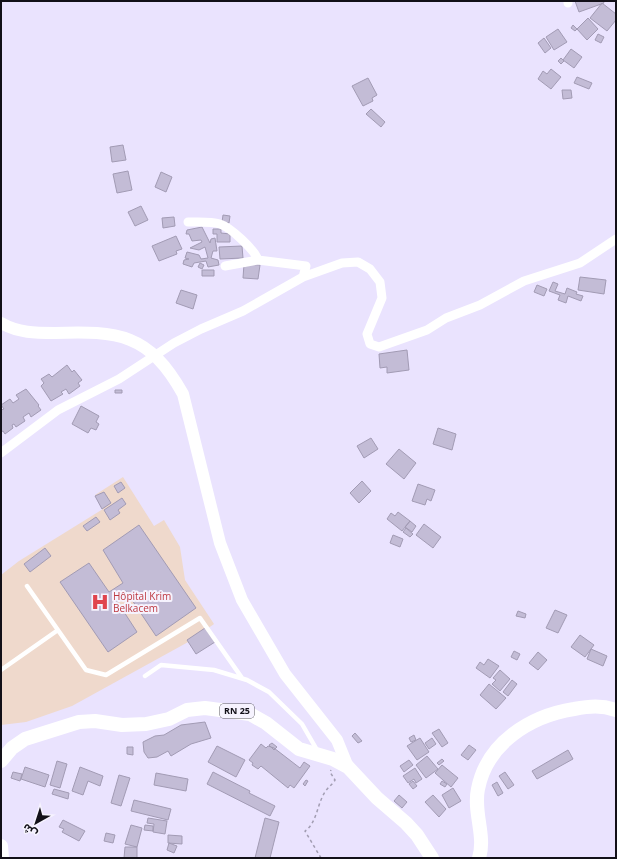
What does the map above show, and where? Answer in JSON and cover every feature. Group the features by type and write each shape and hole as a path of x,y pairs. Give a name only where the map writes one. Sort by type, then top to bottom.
{"main road":[{"path":"479,858 481,850 477,810 477,790 482,772 501,745 519,729 541,718 560,711 591,706 604,706 616,710"},
{"name":"RN 25","path":"1,761 12,748 25,739 79,722 95,721 122,725 146,724 168,719 187,710 205,708 250,714 266,723 299,748 342,764 377,798 406,823 417,835 432,858"},
{"path":"1,846 2,858"}],"street":[{"path":"188,222 220,224 247,245 257,256 258,260"},
{"path":"1,453 58,410 119,379 200,329 243,311 302,277 342,263 358,262 370,269 380,282 382,298 367,334 370,344 379,347 427,330 446,318 480,305 524,281 580,263 616,239"},
{"path":"225,266 258,260 306,266 302,277"},
{"path":"1,324 10,328 32,333 97,332 118,335 135,341 172,373 183,394 220,543 242,600 286,674 337,740 342,764"}],"lane":[{"path":"27,586 86,670 106,675 200,618 242,678"},
{"path":"1,670 58,630"},
{"path":"145,676 161,665 214,670 242,678 269,692 302,724 319,755"}],"path":[{"path":"321,858 304,831 310,827 325,791 331,787 334,780 330,772 342,764"}],"shaded area":[{"name":"Hôpital Krim Belkacem","path":"123,477 154,526 164,520 180,547 185,580 214,624 190,641 72,706 26,722 1,725 1,575 19,561 103,509 95,495"}],"building":[{"path":"575,1 603,1 604,3 579,12"},
{"path":"602,3 616,14 616,20 607,31 590,18"},
{"path":"588,18 598,29 587,40 577,29"},
{"path":"573,25 577,29 575,31 571,28"},
{"path":"558,29 567,42 554,50 546,37"},
{"path":"598,34 604,37 601,43 595,40"},
{"path":"544,38 551,48 545,53 538,43"},
{"path":"571,49 582,57 574,68 563,60"},
{"path":"561,58 564,61 561,64 558,61"},
{"path":"551,69 561,77 551,89 538,79 543,71 547,74"},
{"path":"577,77 592,83 589,89 574,83"},
{"path":"368,78 377,95 372,98 373,101 363,106 352,86"},
{"path":"562,90 571,90 572,98 563,99"},
{"path":"371,109 385,122 381,127 366,114"},
{"path":"123,145 126,160 112,162 110,147"},
{"path":"128,171 132,190 117,193 113,174"},
{"path":"161,172 172,177 166,192 155,187"},
{"path":"141,206 148,220 135,226 128,212"},
{"path":"223,215 230,216 229,223 222,222"},
{"path":"174,217 175,226 163,228 162,218"},
{"path":"202,227 210,243 211,239 215,238 217,251 213,251 211,258 218,260 219,265 208,267 206,261 194,263 192,267 183,264 184,260 189,259 185,258 187,252 199,255 201,259 208,258 205,247 199,250 190,248 202,242 201,240 192,241 189,234 186,234 187,230"},
{"path":"213,229 221,229 221,233 230,234 230,242 217,242 217,234 213,234"},
{"path":"176,236 182,249 176,251 177,254 159,261 152,246"},
{"path":"242,246 243,258 220,259 219,247"},
{"path":"200,263 204,265 202,269 198,267"},
{"path":"244,264 260,265 258,279 243,278"},
{"path":"202,270 214,270 214,276 202,276"},
{"path":"580,277 606,280 604,294 578,290"},
{"path":"553,282 558,284 555,291 565,294 567,288 577,292 576,294 583,296 581,301 568,296 566,303 558,300 560,295 549,291"},
{"path":"537,285 547,289 544,296 534,292"},
{"path":"181,290 197,295 193,309 176,303"},
{"path":"407,350 409,370 387,373 387,367 380,368 379,354"},
{"path":"67,365 72,372 74,370 82,380 78,383 80,386 69,394 66,389 61,392 63,394 51,401 41,386 44,383 41,379 49,374 52,377"},
{"path":"26,389 39,405 38,406 41,410 31,417 29,413 23,417 25,421 16,427 14,424 12,425 13,428 5,434 3,431 1,432 1,410 4,409 1,405 10,399 13,403 19,399 16,395"},
{"path":"115,390 122,390 122,393 115,393"},
{"path":"81,406 99,416 96,422 99,424 96,430 91,428 88,433 72,424"},
{"path":"438,428 456,434 452,450 433,444"},
{"path":"371,438 378,449 364,458 357,446"},
{"path":"399,449 416,463 404,479 386,464"},
{"path":"362,481 371,491 359,503 350,493"},
{"path":"121,482 125,488 118,493 114,486"},
{"path":"418,484 435,490 431,501 427,499 425,505 412,501"},
{"path":"104,492 111,503 102,509 95,496"},
{"path":"122,498 126,504 118,510 120,513 110,520 104,510"},
{"path":"398,512 410,521 402,531 387,519 391,513 395,516"},
{"path":"96,517 100,522 87,531 83,526"},
{"path":"410,521 416,526 412,532 405,527"},
{"path":"424,524 441,537 433,548 416,535"},
{"path":"139,525 196,608 156,636 126,591 115,598 137,632 108,652 60,582 89,563 109,592 123,583 103,550"},
{"path":"406,528 413,534 410,537 403,532"},
{"path":"393,535 403,539 400,547 390,543"},
{"path":"45,548 51,556 30,572 24,564"},
{"path":"555,610 567,615 558,633 546,628"},
{"path":"518,611 526,614 525,618 516,616"},
{"path":"205,628 215,642 196,654 187,640"},
{"path":"580,635 594,645 585,657 571,647"},
{"path":"591,649 607,656 603,666 587,659"},
{"path":"514,651 520,654 517,660 511,657"},
{"path":"538,652 547,660 538,670 529,663"},
{"path":"488,659 499,666 490,678 476,668 480,662 484,665"},
{"path":"500,670 510,679 500,691 492,684 496,680 493,678"},
{"path":"512,680 517,684 508,696 503,692"},
{"path":"489,684 506,698 496,709 480,695"},
{"path":"205,722 211,738 191,744 171,756 168,751 157,757 148,758 144,752 143,742 155,736 164,735 181,725"},
{"path":"439,729 448,743 442,747 432,733"},
{"path":"355,733 362,741 358,743 352,736"},
{"path":"414,735 416,740 411,742 409,738"},
{"path":"420,738 429,752 417,760 407,746"},
{"path":"432,738 436,744 429,749 425,743"},
{"path":"272,743 277,747 274,750 269,745"},
{"path":"261,744 266,748 268,746 274,748 300,768 304,762 310,766 294,788 290,785 288,788 261,766 258,769 252,765 253,763 249,760"},
{"path":"469,745 476,750 468,760 461,755"},
{"path":"217,746 245,760 236,777 208,762"},
{"path":"127,747 133,747 133,755 127,754"},
{"path":"568,750 573,759 537,779 532,771"},
{"path":"427,756 438,769 426,778 416,765"},
{"path":"442,759 444,761 439,765 437,763"},
{"path":"409,760 413,765 404,772 400,766"},
{"path":"57,761 67,764 60,788 50,785"},
{"path":"442,765 458,778 451,787 435,773"},
{"path":"25,767 49,775 45,787 21,779"},
{"path":"80,767 103,776 100,786 88,781 83,795 72,791"},
{"path":"415,768 422,779 416,783 414,779 408,783 403,776"},
{"path":"13,772 22,774 20,781 11,778"},
{"path":"213,772 275,806 270,816 207,784"},
{"path":"505,772 514,785 508,789 499,776"},
{"path":"156,773 188,779 186,791 154,785"},
{"path":"119,775 130,778 121,806 111,803"},
{"path":"306,780 308,781 305,786 303,784"},
{"path":"413,781 417,786 413,789 409,784"},
{"path":"442,781 447,784 445,787 440,784"},
{"path":"497,782 503,793 498,796 492,785"},
{"path":"453,788 461,801 449,808 442,795"},
{"path":"54,789 69,793 68,799 52,794"},
{"path":"399,795 407,802 402,808 394,801"},
{"path":"433,795 446,809 439,817 425,802"},
{"path":"134,800 171,809 168,820 131,811"},
{"path":"148,818 167,821 165,834 153,832 154,824 147,823"},
{"path":"265,818 279,822 270,858 255,858"},
{"path":"63,820 85,831 79,841 62,832 64,829 59,827"},
{"path":"131,825 142,828 137,847 125,844"},
{"path":"145,825 153,826 153,831 144,830"},
{"path":"106,833 115,835 113,843 104,841"},
{"path":"168,835 182,836 182,844 168,843"},
{"path":"169,843 177,846 174,853 167,850"},
{"path":"125,847 137,847 137,858 124,858"}],"place":[{"name":"Hôpital Krim Belkacem","path":"100,602"}]}
